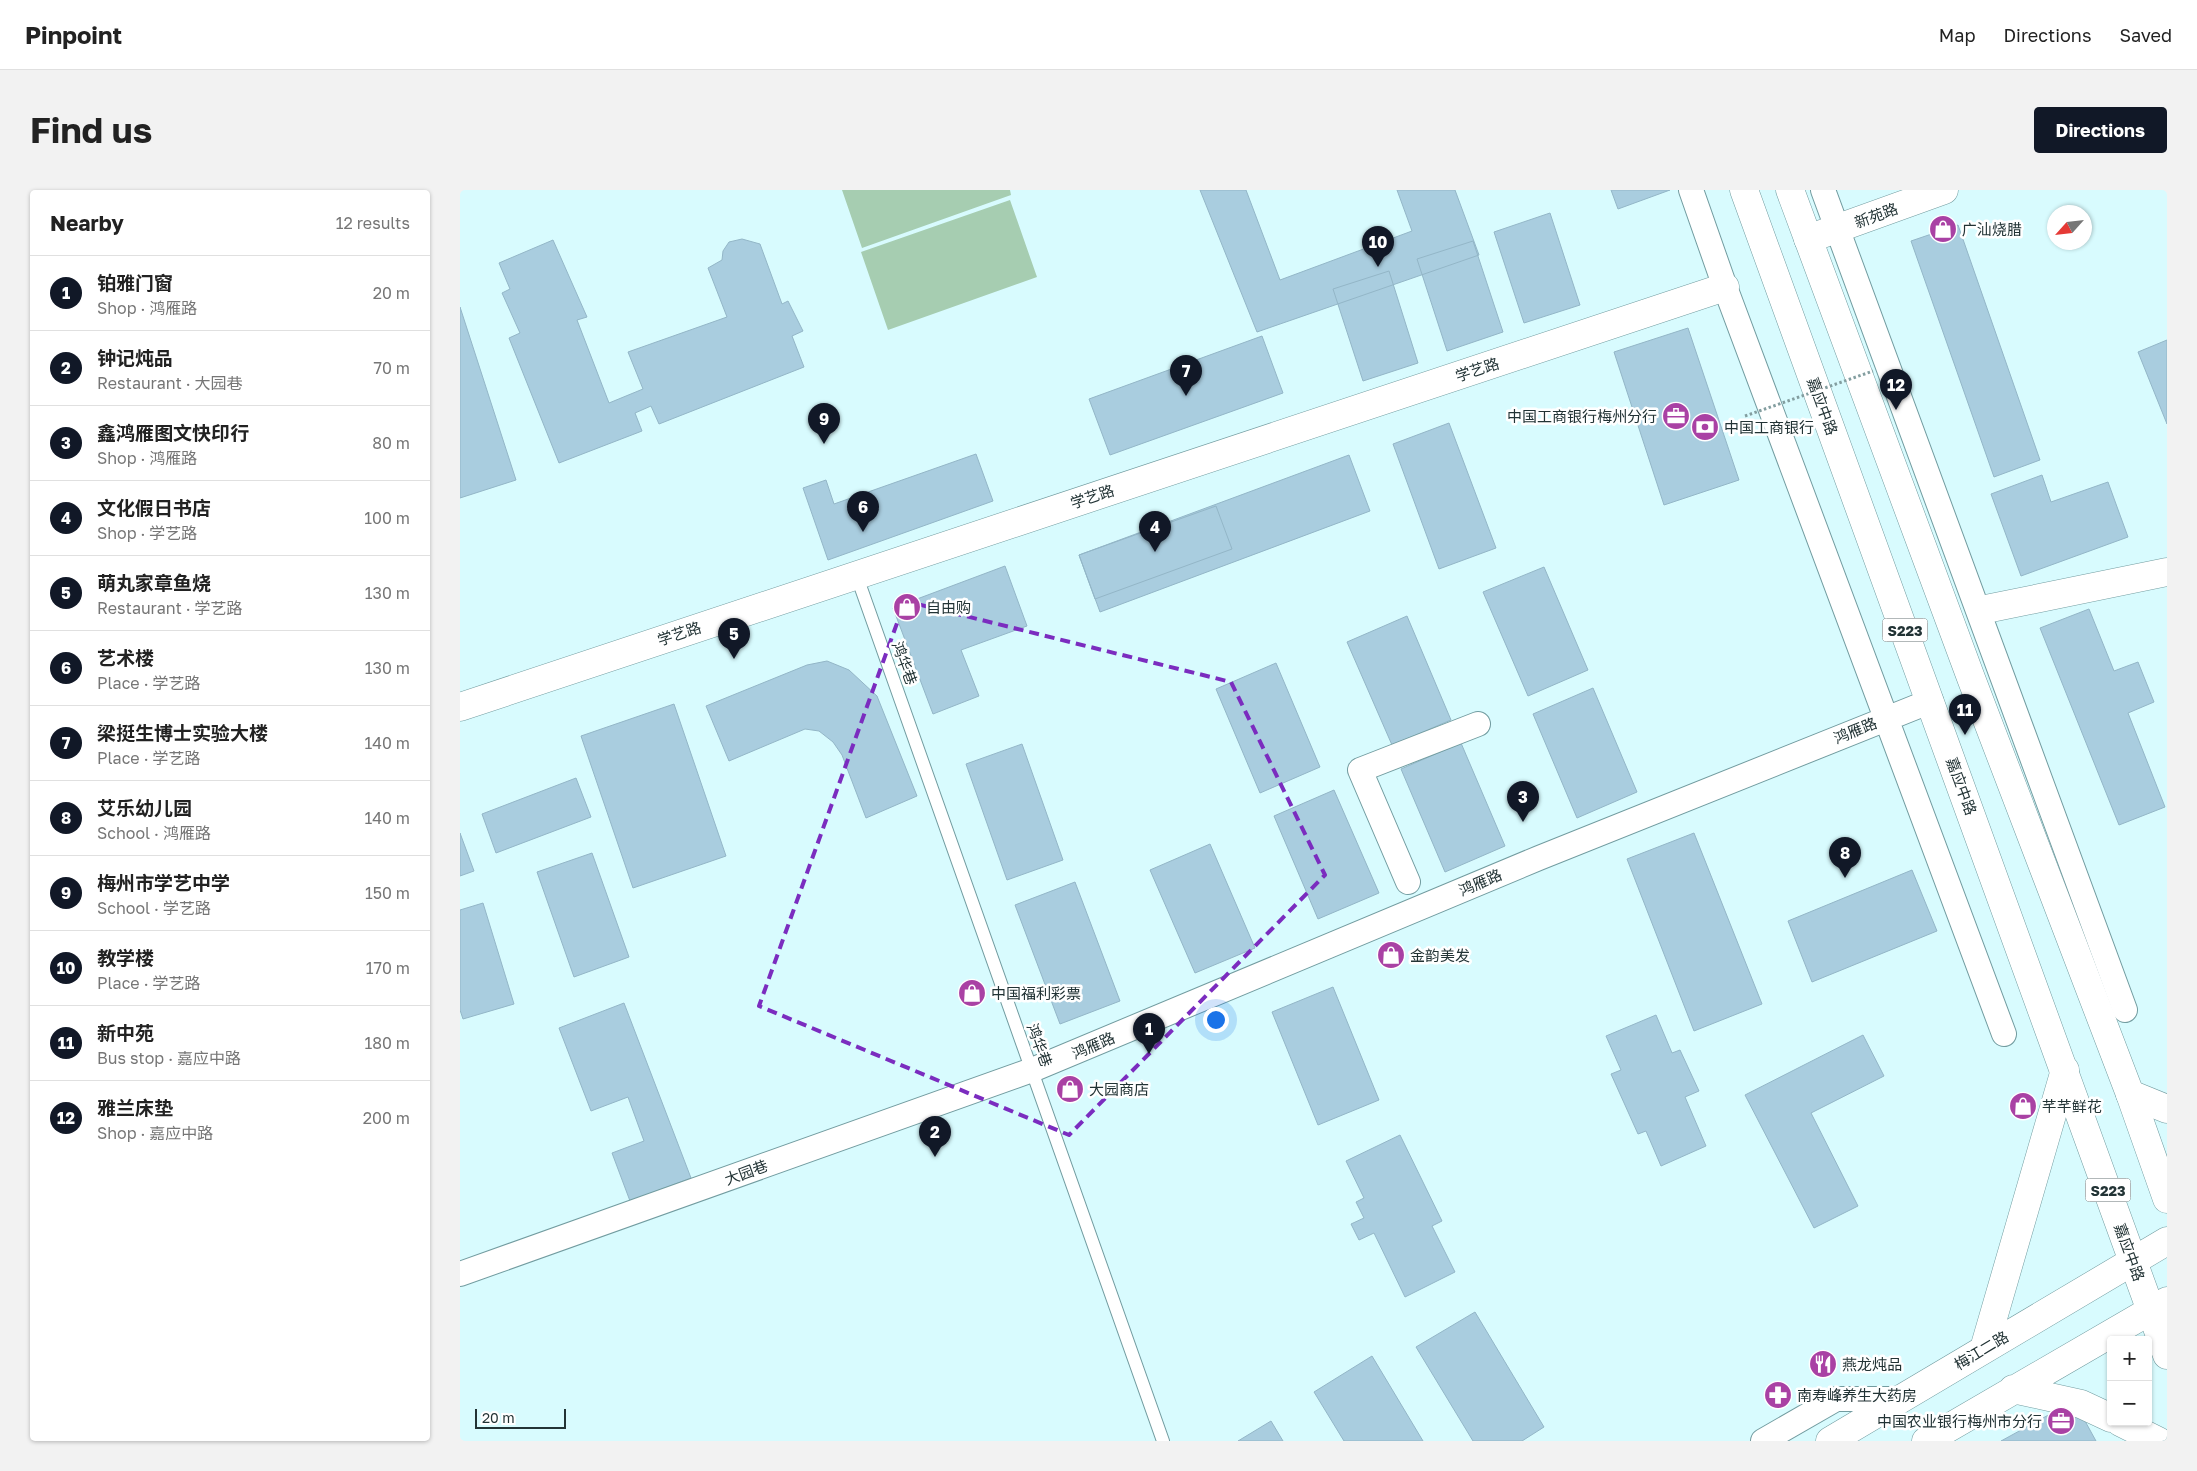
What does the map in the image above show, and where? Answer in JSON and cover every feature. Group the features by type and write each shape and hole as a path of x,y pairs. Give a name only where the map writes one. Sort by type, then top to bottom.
{"main road":[{"name":"嘉应中路","path":"1744,190 2133,1261 2159,1305 2167,1355"},
{"name":"S223","path":"1790,190 1970,678 2130,1094 2167,1199"},
{"name":"新苑路","path":"1808,239 1838,230 1944,190"},
{"name":"学艺路","path":"460,707 1725,287"},
{"path":"1986,609 2167,572"},
{"path":"1984,1349 2065,1070"},
{"path":"2130,1094 2167,1109"},
{"name":"梅江二路","path":"1830,1441 2167,1241"},
{"path":"1926,1441 2159,1305"},
{"path":"2013,1389 2080,1404 2107,1416"},
{"path":"2128,1426 2158,1441"}],"street":[{"path":"1692,190 1725,287 2004,1034"},
{"path":"1823,190 2125,1010"},
{"name":"鸿雁路","path":"1032,1070 1539,858 1930,700"},
{"path":"1408,882 1360,770 1478,724"},
{"name":"大园巷","path":"460,1274 1032,1070"},
{"path":"1763,1441 1836,1399 1901,1399"}],"lane":[{"name":"鸿华巷","path":"856,574 1164,1441"}],"path":[{"path":"1745,416 1873,371"}],"highlighted area":[{"path":"905,601 1231,682 1325,875 1069,1135 759,1006"}],"green space":[{"path":"842,190 1010,190 1011,195 862,248"},
{"path":"1010,200 1037,277 888,330 861,252"}],"building":[{"path":"1200,190 1246,190 1280,280 1412,231 1397,190 1455,190 1479,255 1257,332"},
{"path":"1611,190 1670,190 1618,209"},
{"path":"1550,213 1580,305 1524,323 1494,232"},
{"path":"1958,225 2040,460 1994,477 1911,241"},
{"path":"742,239 760,244 782,304 788,301 803,331 792,336 804,367 659,424 651,406 635,413 642,431 559,463 509,338 520,333 502,293 510,289 499,263 553,240 587,317 577,320 609,403 643,389 628,352 727,317 708,268 722,260 723,251 729,242"},
{"path":"1473,241 1503,332 1447,351 1417,259"},
{"path":"1389,271 1418,363 1363,381 1333,289"},
{"path":"460,307 516,480 460,498"},
{"name":"中国工商银行梅州分行","path":"1688,328 1739,480 1664,505 1614,352"},
{"path":"1262,336 1283,393 1110,455 1089,399"},
{"path":"2167,340 2167,424 2138,352"},
{"path":"1449,423 1496,548 1439,569 1393,444"},
{"path":"976,454 993,501 828,560 803,488 826,480 834,504"},
{"path":"1349,455 1370,511 1100,612 1079,555"},
{"path":"2042,475 2051,502 2108,482 2128,537 2021,576 1991,494"},
{"path":"1216,506 1232,549 1095,599 1079,555"},
{"path":"1005,566 1027,626 961,650 979,696 933,714 893,608"},
{"path":"1544,567 1588,670 1528,696 1483,592"},
{"path":"2089,609 2114,671 2138,662 2154,702 2128,713 2165,807 2119,825 2040,628"},
{"path":"1407,616 1451,720 1392,745 1347,642"},
{"path":"827,661 849,670 877,696 917,796 866,818 842,755 833,742 819,731 805,729 729,761 706,706 807,665"},
{"path":"1276,663 1320,767 1260,793 1216,689"},
{"path":"1593,688 1637,792 1577,818 1533,714"},
{"path":"674,704 726,856 633,888 581,736"},
{"path":"1461,743 1505,846 1445,872 1401,769"},
{"path":"1022,744 1063,860 1007,880 966,764"},
{"path":"576,778 591,817 496,853 482,814"},
{"path":"1334,790 1379,893 1318,919 1274,816"},
{"path":"460,833 474,871 460,876"},
{"path":"1694,833 1762,1004 1694,1031 1627,859"},
{"path":"1210,844 1255,948 1195,973 1150,870"},
{"path":"592,853 629,957 574,977 537,872"},
{"path":"1912,870 1937,931 1812,982 1788,921"},
{"path":"1075,882 1120,1001 1060,1024 1015,905"},
{"path":"483,903 514,1004 463,1019 460,1010 460,910"},
{"path":"1333,987 1379,1100 1318,1125 1272,1012"},
{"path":"624,1003 691,1178 630,1201 612,1153 644,1141 628,1097 591,1111 559,1028"},
{"path":"1656,1015 1672,1053 1680,1050 1699,1091 1685,1097 1706,1146 1661,1166 1646,1131 1638,1134 1611,1074 1621,1070 1606,1036"},
{"path":"1863,1035 1884,1076 1811,1113 1858,1206 1814,1228 1745,1095"},
{"path":"1400,1135 1442,1221 1432,1226 1455,1272 1405,1297 1374,1233 1359,1240 1351,1224 1364,1218 1356,1202 1364,1198 1346,1161"},
{"path":"1475,1312 1544,1427 1522,1441 1473,1441 1416,1347"},
{"path":"1372,1356 1423,1441 1344,1441 1314,1392"},
{"name":"中国农业银行梅州市分行","path":"2074,1401 2096,1441 2001,1441"},
{"path":"1271,1421 1283,1441 1238,1441"}],"place":[{"name":"广汕烧腊","path":"1943,229"},
{"name":"教学楼","path":"1378,267"},
{"name":"梁挺生博士实验大楼","path":"1186,396"},
{"name":"雅兰床垫","path":"1896,410"},
{"name":"中国工商银行梅州分行","path":"1676,416"},
{"name":"中国工商银行","path":"1705,427"},
{"name":"梅州市学艺中学","path":"824,444"},
{"name":"艺术楼","path":"863,532"},
{"name":"文化假日书店","path":"1155,552"},
{"name":"自由购","path":"907,607"},
{"name":"萌丸家章鱼烧","path":"734,659"},
{"name":"新中苑","path":"1965,735"},
{"name":"鑫鸿雁图文快印行","path":"1523,822"},
{"name":"艾乐幼儿园","path":"1845,878"},
{"name":"金韵美发","path":"1391,955"},
{"name":"中国福利彩票","path":"972,993"},
{"name":"铂雅门窗","path":"1149,1054"},
{"name":"大园商店","path":"1070,1089"},
{"name":"芊芊鲜花","path":"2023,1106"},
{"name":"钟记炖品","path":"935,1157"},
{"name":"燕龙炖品","path":"1823,1364"},
{"name":"南寿峰养生大药房","path":"1778,1395"},
{"name":"中国农业银行梅州市分行","path":"2061,1421"}]}
